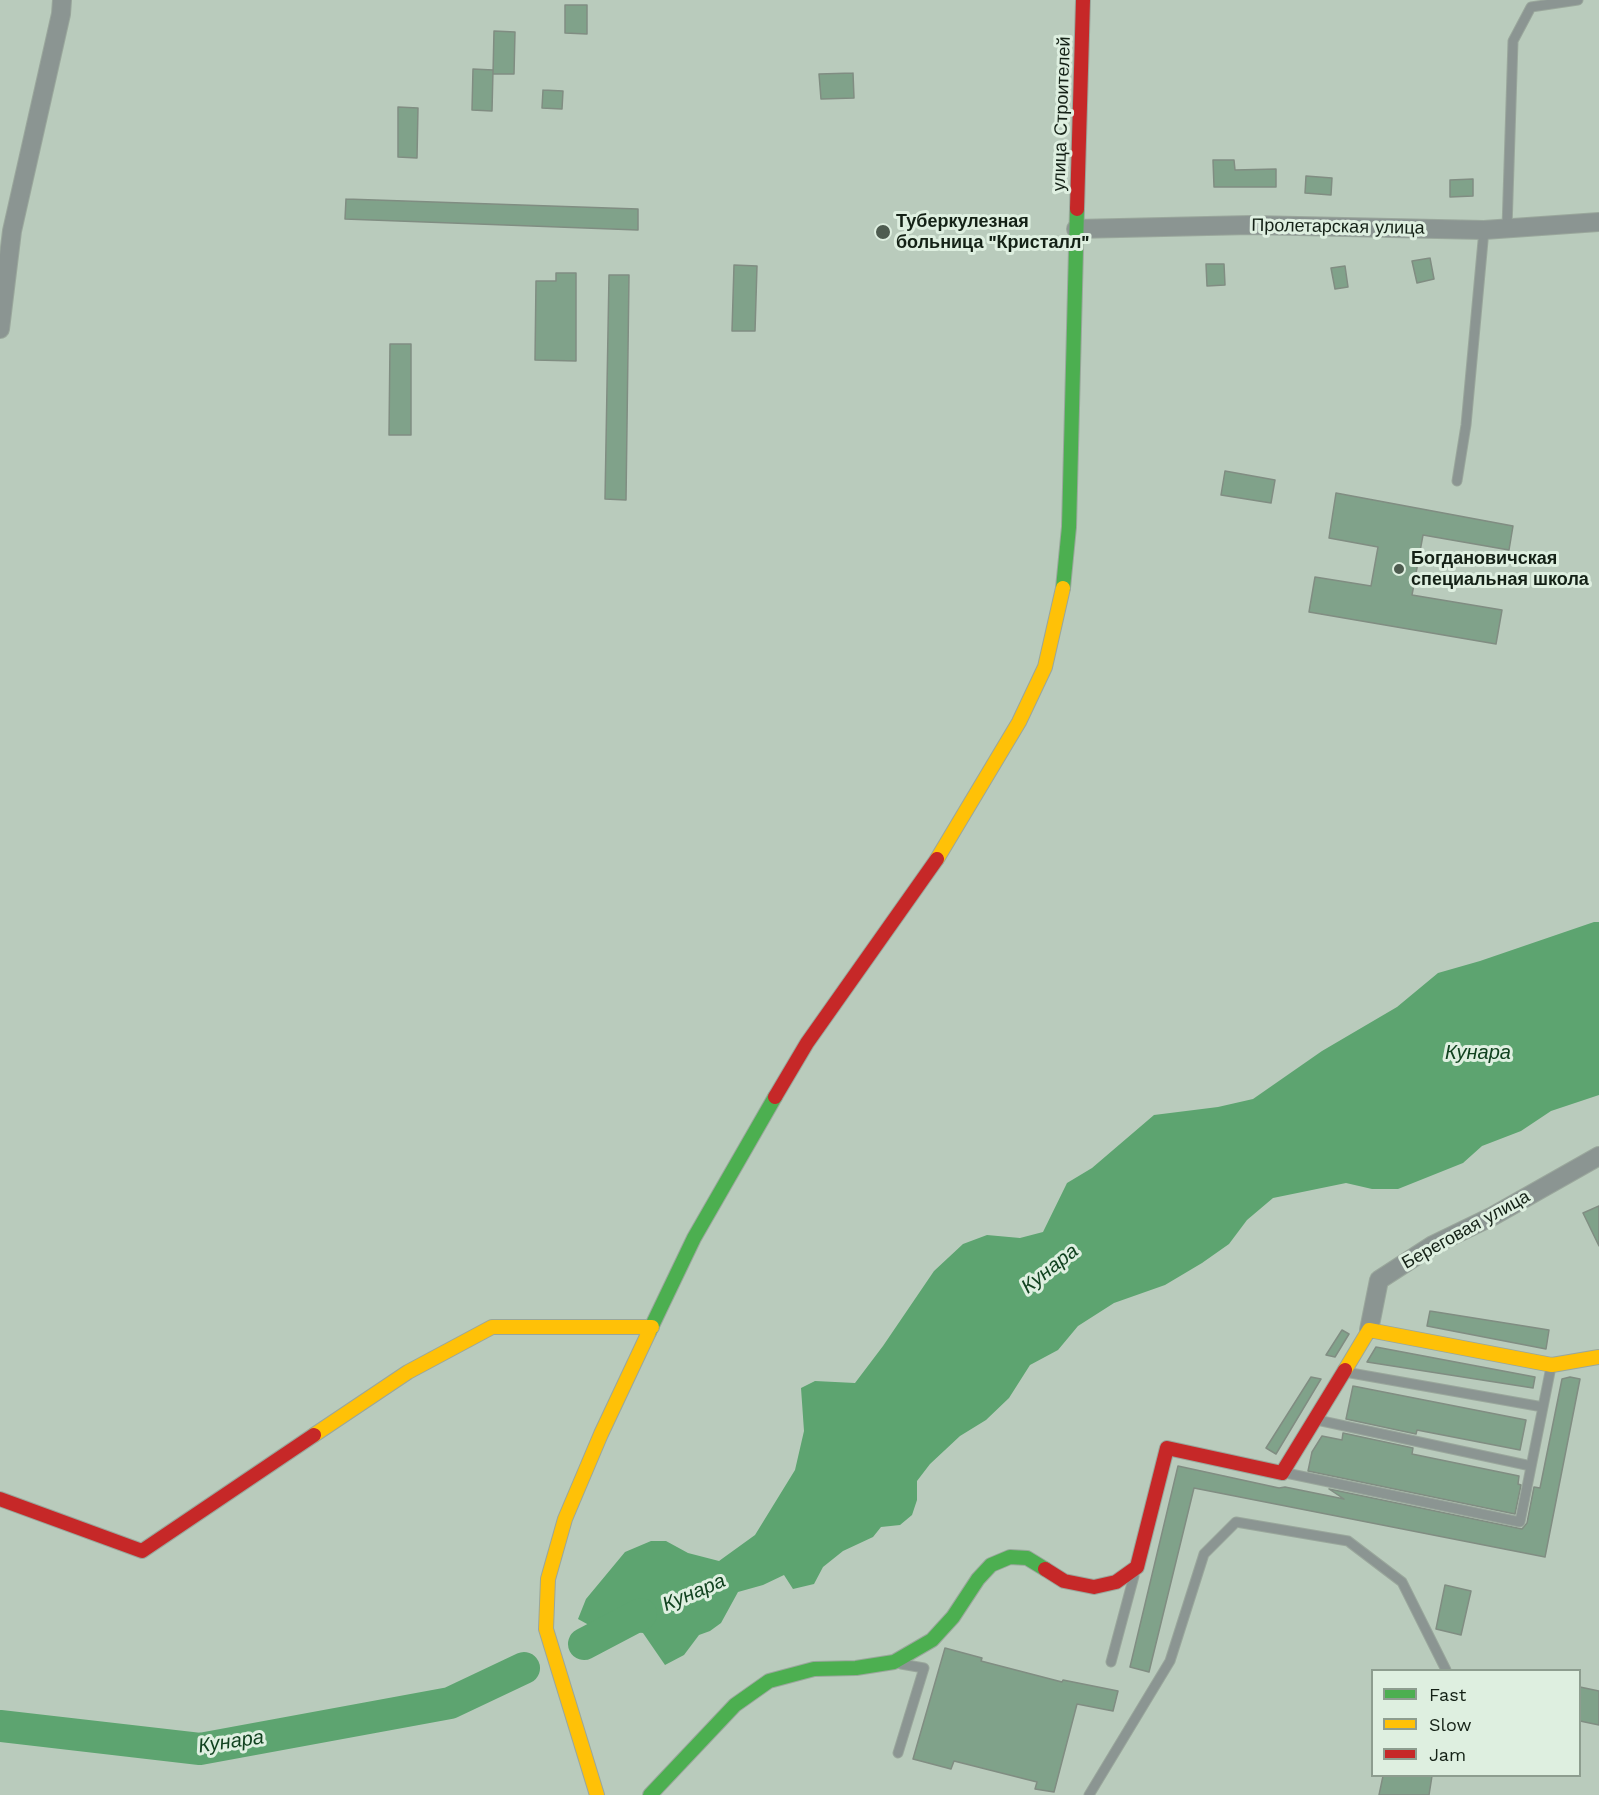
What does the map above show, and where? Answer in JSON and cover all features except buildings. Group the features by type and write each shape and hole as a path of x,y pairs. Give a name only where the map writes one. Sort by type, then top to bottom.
{"street":[{"path":"0,329 12,231 61,14 62,0"},
{"name":"улица Строителей","path":"597,1795 546,1629 548,1579 569,1508 601,1434 694,1238 760,1120 807,1043 945,848 1019,723 1045,667 1063,589 1069,527 1083,0"},
{"name":"Пролетарская улица","path":"1076,229 1251,225 1484,230 1599,222"},
{"name":"Береговая улица","path":"1369,1330 1379,1280 1433,1245 1493,1216 1599,1156"},
{"path":"0,1500 142,1551 408,1372 492,1327 652,1327"},
{"path":"650,1795 735,1705 769,1682 814,1669 856,1668 894,1662 932,1640 953,1617 978,1579 991,1565 1010,1557 1027,1558 1064,1581 1094,1587 1116,1582 1137,1568 1167,1448 1282,1473 1369,1330 1552,1365 1599,1357"}],"lane":[{"path":"1507,228 1513,40 1531,7 1578,0"},
{"path":"1457,481 1466,425 1484,230"},
{"path":"1282,1473 1520,1522 1552,1365"},
{"path":"1344,1372 1543,1407"},
{"path":"1315,1419 1531,1466"},
{"path":"1089,1795 1170,1661 1204,1554 1236,1522 1348,1541 1401,1582 1445,1669"},
{"path":"1111,1662 1137,1568"},
{"path":"894,1662 924,1668 898,1754"}],"water":[{"name":"Кунара","path":"1599,922 1599,1095 1551,1111 1521,1131 1482,1146 1463,1163 1398,1189 1372,1189 1346,1183 1273,1198 1247,1220 1229,1244 1202,1263 1165,1285 1114,1303 1078,1326 1058,1350 1030,1365 1009,1398 986,1420 960,1436 930,1464 917,1481 917,1500 912,1515 900,1525 881,1527 873,1537 843,1551 823,1567 814,1584 793,1589 784,1575 763,1585 738,1592 721,1623 699,1635 684,1655 665,1665 643,1633 626,1631 607,1635 578,1619 586,1599 625,1552 651,1541 666,1541 688,1553 719,1561 755,1535 795,1470 804,1431 801,1388 815,1381 855,1383 934,1271 963,1244 987,1235 1020,1238 1043,1232 1067,1183 1092,1168 1154,1115 1218,1107 1253,1099 1322,1051 1397,1007 1438,973"}],"waterway":[{"name":"Кунара","path":"584,1644 641,1614"},
{"name":"Кунара","path":"0,1726 200,1749 450,1703 524,1668"}],"traffic: fast":[{"path":"1063,588 1069,527 1077,209"},
{"path":"649,1332 694,1238 775,1097"},
{"path":"650,1795 735,1705 769,1681 814,1669 856,1668 894,1662 932,1640 953,1617 978,1579 991,1565 1010,1557 1027,1558 1045,1569"}],"traffic: slow":[{"path":"937,859 1019,722 1045,667 1063,588"},
{"path":"314,1435 408,1372 492,1327 652,1327"},
{"path":"1345,1370 1369,1330 1552,1365 1599,1357"},
{"path":"597,1795 546,1629 548,1579 565,1519 601,1434 649,1332"}],"traffic: jam":[{"path":"1077,209 1083,0"},
{"path":"775,1097 807,1043 937,859"},
{"path":"1045,1569 1064,1581 1094,1587 1116,1582 1137,1567 1167,1448 1282,1473 1345,1370"},
{"path":"0,1499 142,1551 314,1435"}],"place":[{"name":"Туберкулезная больница \"Кристалл\"","path":"883,232"},
{"name":"Богдановичская специальная школа","path":"1399,569"}]}
